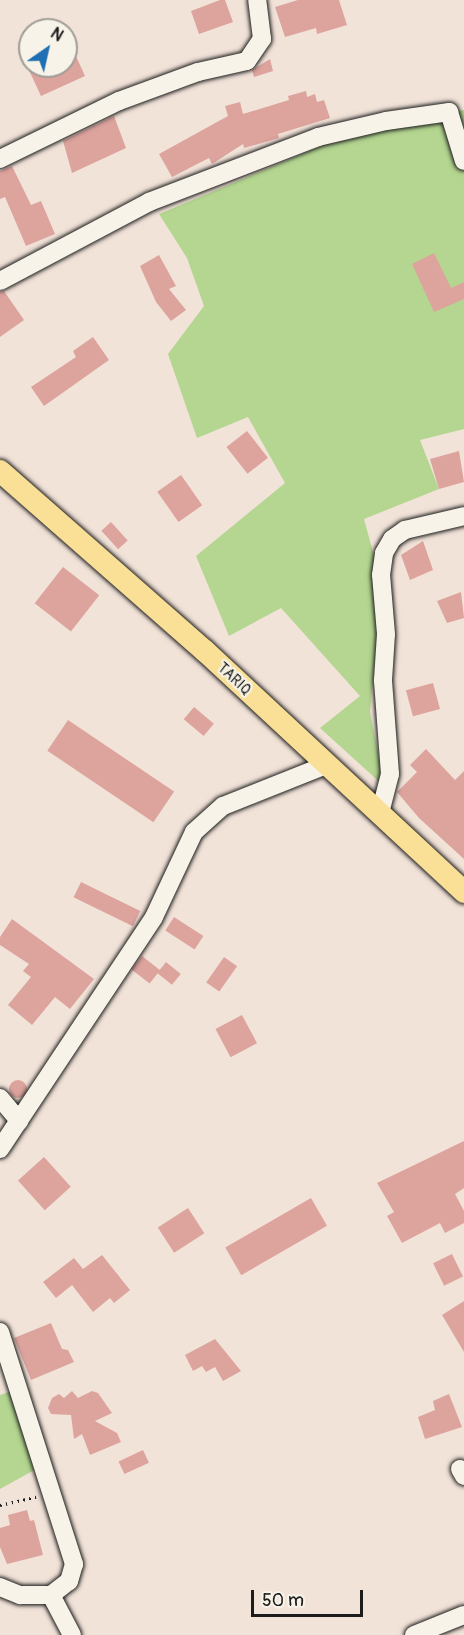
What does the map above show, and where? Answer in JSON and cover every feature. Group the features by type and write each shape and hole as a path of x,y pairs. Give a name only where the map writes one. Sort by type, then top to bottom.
{"main road":[{"name":"TARIQ","path":"0,471 205,651 464,892"}],"street":[{"path":"0,159 119,101 198,72 247,61 262,39 257,0"},
{"path":"0,281 149,202 318,137 386,121 456,110 464,161"},
{"path":"380,813 390,774 383,680 386,634 381,575 384,553 392,539 405,530 464,516"},
{"path":"0,1149 154,917 194,832 223,806 326,765"},
{"path":"0,1098 19,1120"},
{"path":"0,1332 54,1495 74,1564 69,1581 51,1595 28,1597 0,1587"},
{"path":"51,1595 72,1635"},
{"path":"414,1635 464,1615"}],"path":[{"path":"0,1505 54,1495"}],"green space":[{"path":"464,110 464,429 420,440 439,489 364,519 382,585 370,712 385,787 320,728 360,696 281,608 229,636 196,556 285,483 248,417 197,438 168,354 204,306 187,258 159,214 374,124"},
{"path":"12,1391 38,1468 0,1489 0,1395"}],"building":[{"path":"225,0 233,22 199,34 191,11"},
{"path":"298,0 339,0 347,25 317,34 316,28 285,37 275,7"},
{"path":"270,59 273,71 254,77 252,70"},
{"path":"78,61 85,76 41,96 33,78 78,78"},
{"path":"306,91 307,97 315,94 317,102 324,100 330,118 278,134 279,138 244,148 243,144 212,164 209,158 172,177 159,154 228,116 225,106 240,102 243,114 289,100 288,96"},
{"path":"114,116 126,148 72,173 63,141"},
{"path":"12,166 31,205 41,201 55,234 26,246 5,197 0,199 0,171"},
{"path":"434,253 451,288 464,282 464,299 434,312 412,264"},
{"path":"159,255 176,286 169,289 186,310 171,321 156,302 140,266"},
{"path":"4,291 24,320 0,337 0,292"},
{"path":"93,337 109,360 44,406 31,387 76,357 73,351"},
{"path":"247,431 268,458 247,474 227,447"},
{"path":"459,451 464,482 439,489 430,459"},
{"path":"181,475 202,505 178,522 157,492"},
{"path":"111,522 128,541 118,549 101,531"},
{"path":"423,541 433,570 410,580 401,555"},
{"path":"63,567 99,595 71,632 35,603"},
{"path":"461,592 464,618 447,623 437,601"},
{"path":"433,683 440,709 413,716 406,690"},
{"path":"194,707 214,724 204,736 184,719"},
{"path":"68,720 174,792 153,822 47,751"},
{"path":"426,749 455,780 464,771 464,859 419,818 397,792 417,772 410,765"},
{"path":"81,882 140,911 133,926 74,897"},
{"path":"174,917 203,936 195,949 165,930"},
{"path":"12,919 94,979 70,1009 55,997 32,1025 8,1005 31,977 23,971 29,964 0,945 0,937"},
{"path":"142,956 160,970 150,984 132,969"},
{"path":"224,957 237,966 219,992 206,982"},
{"path":"166,962 181,974 172,985 157,973"},
{"path":"242,1015 257,1043 231,1057 216,1029"},
{"path":"18,1080 24,1083 27,1089 24,1095 18,1098 12,1095 9,1089 12,1083"},
{"path":"464,1141 464,1188 455,1194 464,1211 464,1223 445,1233 440,1223 402,1243 387,1216 394,1212 377,1183"},
{"path":"44,1157 71,1187 45,1210 18,1180"},
{"path":"311,1198 327,1226 241,1275 225,1248"},
{"path":"188,1208 204,1233 174,1253 158,1228"},
{"path":"452,1254 463,1276 444,1286 433,1263"},
{"path":"102,1255 130,1290 114,1303 110,1298 93,1312 72,1285 56,1298 43,1282 74,1258 83,1269"},
{"path":"464,1301 464,1352 442,1315"},
{"path":"51,1323 62,1349 68,1350 74,1362 31,1380 14,1338"},
{"path":"215,1339 241,1371 223,1381 215,1367 206,1372 202,1366 193,1371 185,1355"},
{"path":"72,1391 78,1398 92,1391 98,1393 112,1413 95,1421 117,1433 121,1442 90,1455 82,1434 74,1439 71,1415 51,1414 48,1408 52,1398 59,1394 64,1398"},
{"path":"449,1394 462,1427 425,1439 418,1417 435,1410 433,1401"},
{"path":"143,1450 149,1463 124,1474 119,1461"},
{"path":"27,1510 30,1521 34,1520 43,1555 7,1564 0,1547 0,1528 10,1525 8,1515"}]}
